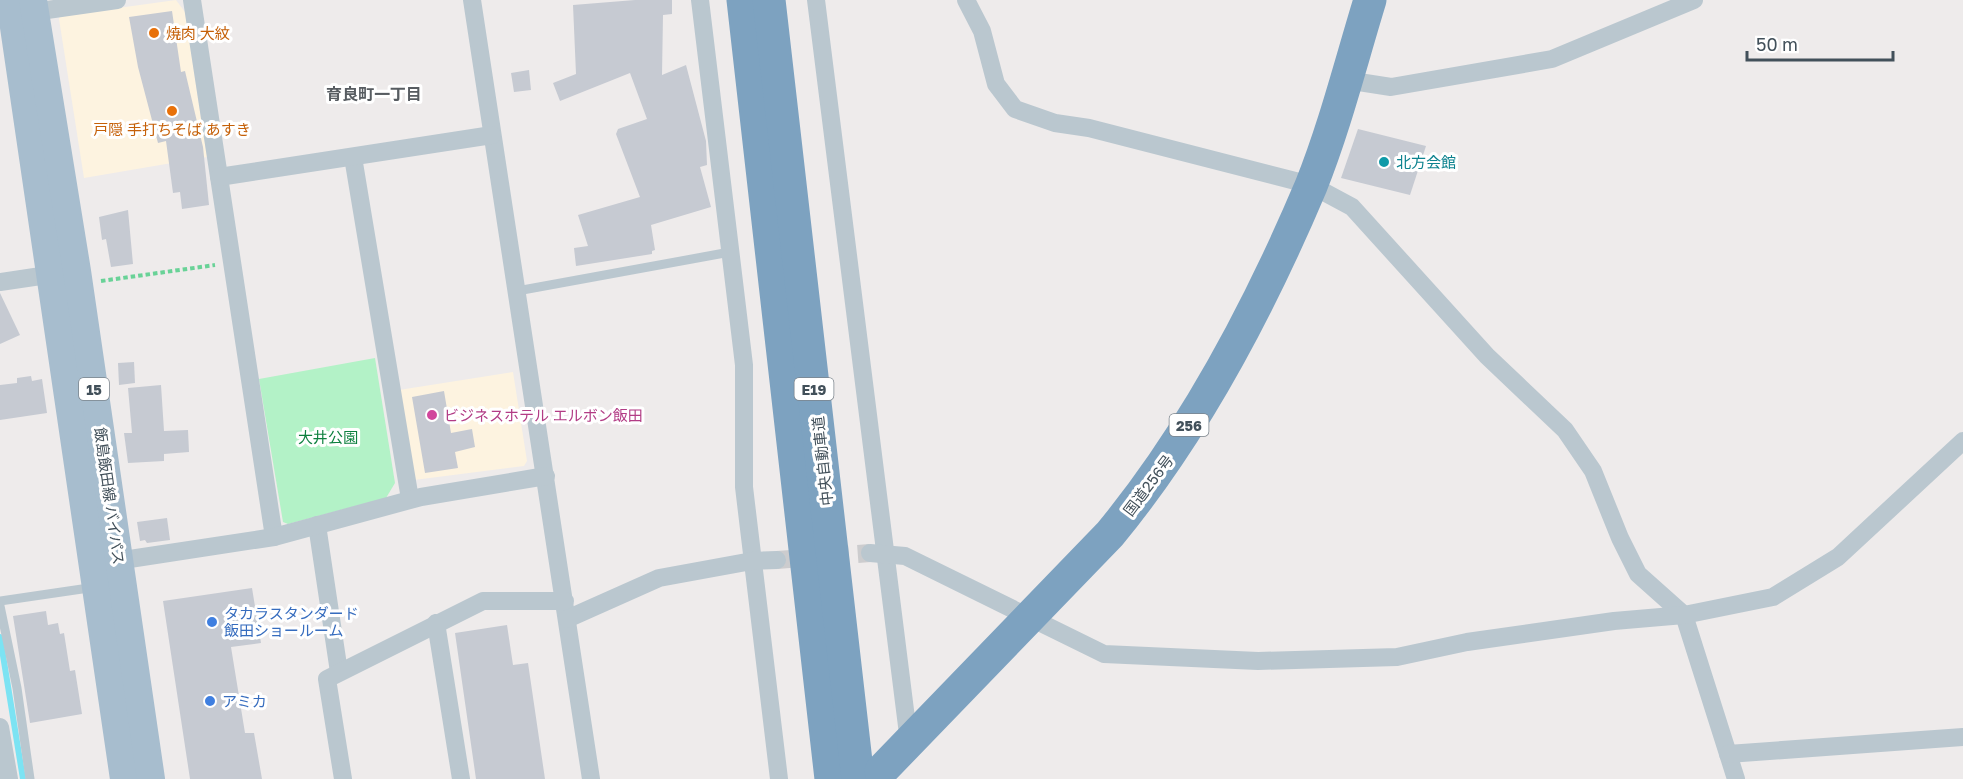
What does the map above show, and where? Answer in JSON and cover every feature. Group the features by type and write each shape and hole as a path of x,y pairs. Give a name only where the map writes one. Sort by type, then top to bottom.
{"highway":[{"name":"中央自動車道","path":"743,0 831,779"},
{"name":"中央自動車道","path":"769,0 885,767"},
{"name":"国道256号","path":"885,767 1110,534 1143,494 1181,440 1242,332 1311,185 1370,0"}],"main road":[{"name":"飯島飯田線 バイパス","path":"22,6 74,276 98,572 124,779"},
{"name":"飯島飯田線 バイパス","path":"98,572 151,779"}],"street":[{"path":"22,6 117,0"},
{"path":"192,0 230,262 274,537"},
{"path":"472,0 591,779"},
{"path":"700,0 744,365 744,487 779,779"},
{"path":"816,0 878,554 885,767"},
{"path":"966,0 982,31 996,84 1015,109 1055,123 1089,128 1311,185 1352,207 1487,356 1565,430 1593,471 1620,538 1638,574 1684,615 1736,779"},
{"path":"1346,80 1391,87 1552,59 1694,0"},
{"path":"219,177 492,135"},
{"path":"353,157 410,499"},
{"path":"0,282 74,276"},
{"path":"878,554 905,556 1104,654 1258,661 1397,657 1467,642 1614,621 1684,615 1773,597 1838,557 1963,441"},
{"path":"98,572 274,537 410,499 546,476"},
{"path":"317,525 339,672"},
{"path":"342,779 327,679 436,623 483,601 566,610 659,578 752,561 777,560"},
{"path":"436,623 460,779"},
{"path":"0,727 9,779"},
{"path":"1728,754 1963,736"}],"lane":[{"path":"517,291 730,252"},
{"path":"0,601 98,572"},
{"path":"0,606 30,779"}],"path":[{"path":"74,276 230,262"}],"shaded area":[{"path":"176,0 185,12 207,157 84,178 60,16"},
{"path":"513,372 527,461 524,466 414,480 399,390"}],"green space":[{"name":"大井公園","path":"375,358 395,483 386,498 288,524 283,522 259,379"}],"building":[{"path":"635,0 672,0 672,14 663,15 662,75 686,65 706,141 707,165 700,167 711,207 651,225 655,250 652,254 576,266 574,248 588,246 578,215 640,197 616,134 618,129 647,119 630,73 560,101 553,83 576,74 573,5"},
{"path":"172,11 181,72 185,71 203,147 209,205 182,209 180,192 173,193 166,141 158,143 138,67 129,17"},
{"path":"529,70 531,90 514,92 511,73"},
{"name":"北方会館","path":"1358,129 1426,146 1410,195 1341,178"},
{"path":"128,210 133,264 111,267 106,239 102,240 99,217"},
{"path":"0,293 20,335 0,344"},
{"path":"134,362 135,383 119,385 118,363"},
{"path":"31,376 32,381 42,379 47,413 0,420 0,385 17,383 17,378"},
{"path":"161,385 164,431 188,430 189,452 164,454 164,461 128,463 124,433 132,433 128,388"},
{"name":"ビジネスホテル エルボン飯田","path":"444,391 451,433 472,429 475,447 455,452 458,468 425,473 412,397"},
{"path":"167,518 170,540 147,543 145,540 140,541 137,522"},
{"path":"252,588 261,643 231,647 245,733 254,733 262,779 190,779 163,601"},
{"path":"46,611 48,625 58,623 60,634 64,633 70,671 75,670 82,714 30,723 13,616"},
{"path":"507,625 513,665 528,663 545,779 476,779 455,633"}],"waterway":[{"path":"0,637 23,779"}],"tunnel":[{"path":"777,560 870,553"}],"place":[{"name":"焼肉 大紋","path":"154,33"},
{"name":"戸隠 手打ちそば あすき","path":"172,111"},
{"name":"北方会館","path":"1384,162"},
{"name":"ビジネスホテル エルボン飯田","path":"432,415"},
{"name":"タカラスタンダード 飯田ショールーム","path":"212,622"},
{"name":"アミカ","path":"210,701"}],"district":[{"name":"育良町一丁目","path":"374,94"}]}
